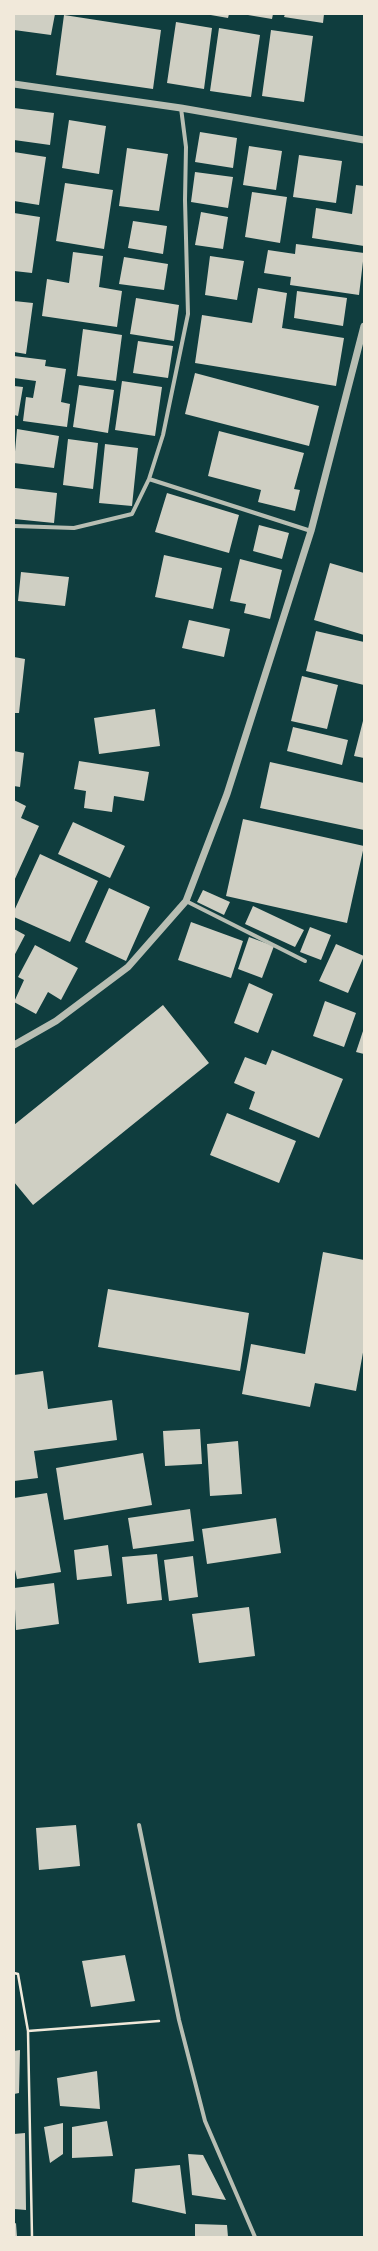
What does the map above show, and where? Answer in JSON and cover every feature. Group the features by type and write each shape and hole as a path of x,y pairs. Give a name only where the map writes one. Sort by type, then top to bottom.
{"street":[{"path":"14,84 181,108 364,140"},
{"path":"14,526 74,528 132,514 149,479 163,435 188,314 185,200 186,147 181,108"},
{"path":"14,1045 56,1021 128,967 186,901 227,794 310,532 364,326"},
{"path":"149,479 310,532"},
{"path":"186,901 305,961"},
{"path":"139,1825 179,2020 205,2121 255,2237"}],"path":[{"path":"14,1974 18,1974 28,2031 32,2237"},
{"path":"28,2031 179,2020"}],"building":[{"path":"14,14 55,14 51,35 14,30"},
{"path":"205,14 229,14 228,18"},
{"path":"242,14 273,14 272,19"},
{"path":"285,14 324,14 323,23 284,17"},
{"path":"64,15 161,30 153,89 56,75"},
{"path":"176,22 212,28 204,89 167,83"},
{"path":"219,28 260,35 251,97 210,91"},
{"path":"271,30 313,36 304,102 262,96"},
{"path":"14,108 54,113 50,145 14,140"},
{"path":"69,120 106,126 99,174 62,168"},
{"path":"200,132 237,138 233,168 195,162"},
{"path":"249,146 282,151 276,190 243,185"},
{"path":"127,148 168,154 159,211 119,206"},
{"path":"14,152 46,157 39,205 14,201"},
{"path":"299,155 342,161 336,203 293,197"},
{"path":"195,172 233,177 228,208 191,202"},
{"path":"65,183 113,190 104,249 56,241"},
{"path":"356,185 364,186 364,246 312,238 316,208 352,214"},
{"path":"252,192 287,197 280,243 245,237"},
{"path":"201,212 228,217 223,249 195,245"},
{"path":"14,213 40,217 32,273 14,271"},
{"path":"133,221 167,226 163,254 128,248"},
{"path":"296,244 364,253 359,295 290,285 291,277 264,273 268,250 295,254"},
{"path":"73,252 103,256 99,287 122,291 117,327 42,316 47,279 69,283"},
{"path":"210,256 244,261 237,300 205,295"},
{"path":"124,257 168,264 164,290 119,284"},
{"path":"258,288 287,293 282,328 344,338 336,386 195,363 202,315 252,323"},
{"path":"297,291 347,298 343,326 294,318"},
{"path":"136,298 179,305 174,341 130,334"},
{"path":"14,301 33,303 26,354 14,352"},
{"path":"83,329 122,335 116,381 77,376"},
{"path":"138,341 173,346 168,378 133,373"},
{"path":"14,356 46,360 45,366 66,369 61,402 70,404 67,427 23,421 26,397 33,398 36,381 14,378"},
{"path":"195,373 319,406 309,446 185,414"},
{"path":"122,381 162,387 155,436 115,430"},
{"path":"79,385 114,390 108,433 73,427"},
{"path":"14,386 23,387 18,416 14,415"},
{"path":"17,429 59,436 54,468 14,463"},
{"path":"219,431 304,453 294,489 300,490 295,511 258,502 261,490 208,476"},
{"path":"68,439 98,443 93,489 63,485"},
{"path":"105,444 138,448 132,506 99,503"},
{"path":"15,488 57,493 54,523 14,519"},
{"path":"167,493 239,515 229,553 155,532"},
{"path":"259,525 289,533 282,559 253,551"},
{"path":"164,555 222,568 213,609 155,597"},
{"path":"240,559 282,570 270,619 244,613 246,604 230,601"},
{"path":"330,563 364,573 364,635 314,620"},
{"path":"21,572 69,577 65,606 18,601"},
{"path":"189,620 230,629 224,657 182,648"},
{"path":"316,631 364,642 364,685 306,671"},
{"path":"14,657 25,659 19,713 14,713"},
{"path":"302,676 338,685 327,729 291,721"},
{"path":"155,709 160,746 99,754 94,718"},
{"path":"364,717 364,758 354,756"},
{"path":"293,727 348,740 342,765 287,751"},
{"path":"14,751 24,753 20,787 14,786"},
{"path":"79,761 149,772 144,801 114,796 112,812 84,808 86,791 74,789"},
{"path":"270,762 364,783 364,830 260,808"},
{"path":"14,800 26,806 21,818 39,826 14,881"},
{"path":"243,819 364,846 347,923 226,896"},
{"path":"73,822 125,846 110,878 58,854"},
{"path":"40,854 98,881 70,942 14,917 14,911"},
{"path":"109,888 150,907 126,961 85,942"},
{"path":"203,890 230,902 224,915 197,902"},
{"path":"253,906 304,930 295,947 245,924"},
{"path":"191,922 243,941 231,978 178,960"},
{"path":"310,927 331,935 321,960 300,952"},
{"path":"14,929 25,935 14,956"},
{"path":"249,937 274,946 262,978 238,969"},
{"path":"336,944 364,956 348,993 319,981"},
{"path":"35,945 78,968 61,1000 48,992 36,1014 14,1002 24,980 18,977"},
{"path":"249,983 273,994 258,1033 234,1023"},
{"path":"325,1001 356,1013 344,1047 313,1036"},
{"path":"163,1005 209,1063 33,1205 14,1182 14,1125"},
{"path":"364,1028 364,1054 356,1052"},
{"path":"272,1050 343,1079 319,1138 249,1109 255,1092 234,1083 245,1057 266,1065"},
{"path":"227,1113 296,1141 279,1183 210,1155"},
{"path":"323,1252 364,1260 364,1347 356,1391 315,1383 310,1407 242,1394 251,1344 305,1354"},
{"path":"108,1289 249,1313 240,1371 98,1347"},
{"path":"43,1371 48,1409 112,1400 117,1440 34,1451 38,1478 14,1481 14,1375"},
{"path":"200,1429 202,1464 165,1466 163,1431"},
{"path":"238,1441 242,1494 210,1496 207,1444"},
{"path":"143,1453 152,1505 64,1520 56,1468"},
{"path":"47,1493 61,1572 17,1579 14,1565 14,1498"},
{"path":"190,1509 194,1541 133,1549 128,1518"},
{"path":"276,1518 281,1553 207,1564 202,1529"},
{"path":"108,1545 112,1576 77,1580 74,1550"},
{"path":"157,1554 162,1600 127,1604 122,1557"},
{"path":"193,1556 198,1597 169,1601 164,1560"},
{"path":"54,1583 59,1624 16,1630 14,1588"},
{"path":"249,1607 255,1656 199,1663 192,1614"},
{"path":"76,1825 80,1866 39,1870 36,1828"},
{"path":"125,1955 135,2001 91,2007 82,1961"},
{"path":"20,2050 19,2093 14,2094 14,2051"},
{"path":"97,2071 100,2109 60,2106 57,2078"},
{"path":"107,2121 113,2156 72,2158 72,2127"},
{"path":"63,2123 63,2154 50,2163 44,2127"},
{"path":"25,2133 26,2210 14,2209 14,2134"},
{"path":"188,2154 203,2155 226,2200 192,2195"},
{"path":"180,2165 186,2214 132,2202 135,2169"},
{"path":"16,2223 17,2237 14,2237 14,2224"},
{"path":"195,2224 227,2225 228,2237 195,2237"}]}
